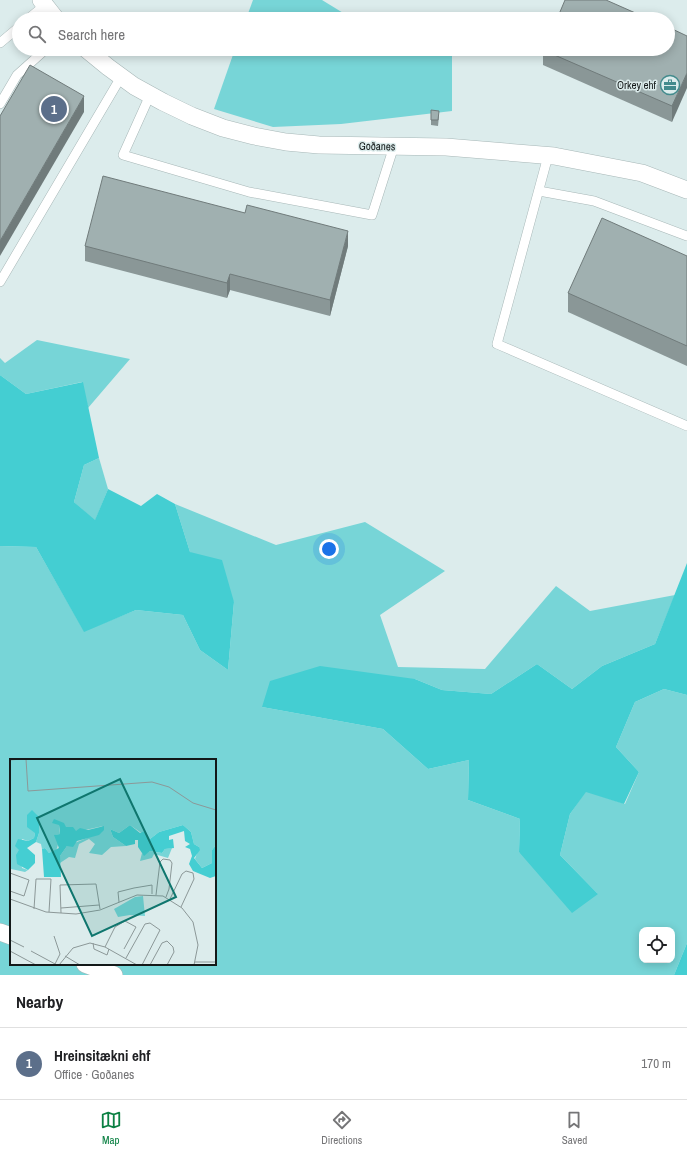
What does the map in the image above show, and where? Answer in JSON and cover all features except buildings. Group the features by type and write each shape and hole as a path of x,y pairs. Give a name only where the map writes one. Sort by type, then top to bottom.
{"street":[{"path":"43,3 50,12"},
{"name":"Goðanes","path":"95,56 108,67 150,95 192,116 223,128 254,136 286,142 319,145 446,147 548,156 642,173 687,190"},
{"path":"0,932 10,936"},
{"path":"88,965 114,975"}],"lane":[{"path":"35,12 43,3"},
{"path":"0,43 12,33"},
{"path":"0,104 17,75 38,56"},
{"path":"0,282 121,76"},
{"path":"150,95 123,155 249,192 372,215 394,146"},
{"path":"548,156 497,344 687,426"},
{"path":"539,191 594,201 687,236"}],"shaded area":[{"path":"253,0 322,0 342,12 249,12"},
{"path":"233,56 452,56 452,111 341,124 273,127 214,109"},
{"path":"37,340 130,359 88,408 82,382 26,394 0,375 0,358 5,363"},
{"path":"0,375 26,394 83,382 99,458 84,465 74,502 95,520 108,489 141,506 157,494 175,504 190,552 222,560 234,602 228,670 200,650 183,615 136,610 84,632 36,547 0,546"},
{"path":"99,458 108,489 95,521 74,502 84,465"},
{"path":"175,504 276,545 365,522 445,571 380,615 398,667 485,669 556,586 590,611 675,595 655,644 602,666 572,689 537,664 491,694 442,690 415,679 262,707 383,729 428,769 469,760 468,800 520,819 519,852 598,894 560,855 570,814 586,791 625,804 639,772 616,747 635,702 664,689 687,695 687,943 674,975 0,975 0,546 36,547 84,631 136,610 183,615 200,650 228,670 234,602 190,552"},
{"path":"687,563 687,695 664,689 635,702 616,747 639,772 624,804 586,792 570,814 560,855 598,894 572,913 519,852 520,819 468,800 469,760 428,769 383,729 262,707 270,681 320,666 415,679 442,690 491,694 537,664 572,689 602,666 655,644"},
{"path":"687,943 687,975 674,975"}],"place":[{"name":"Orkey ehf","path":"670,85"},
{"name":"Hreinsitækni ehf","path":"54,109"}]}
